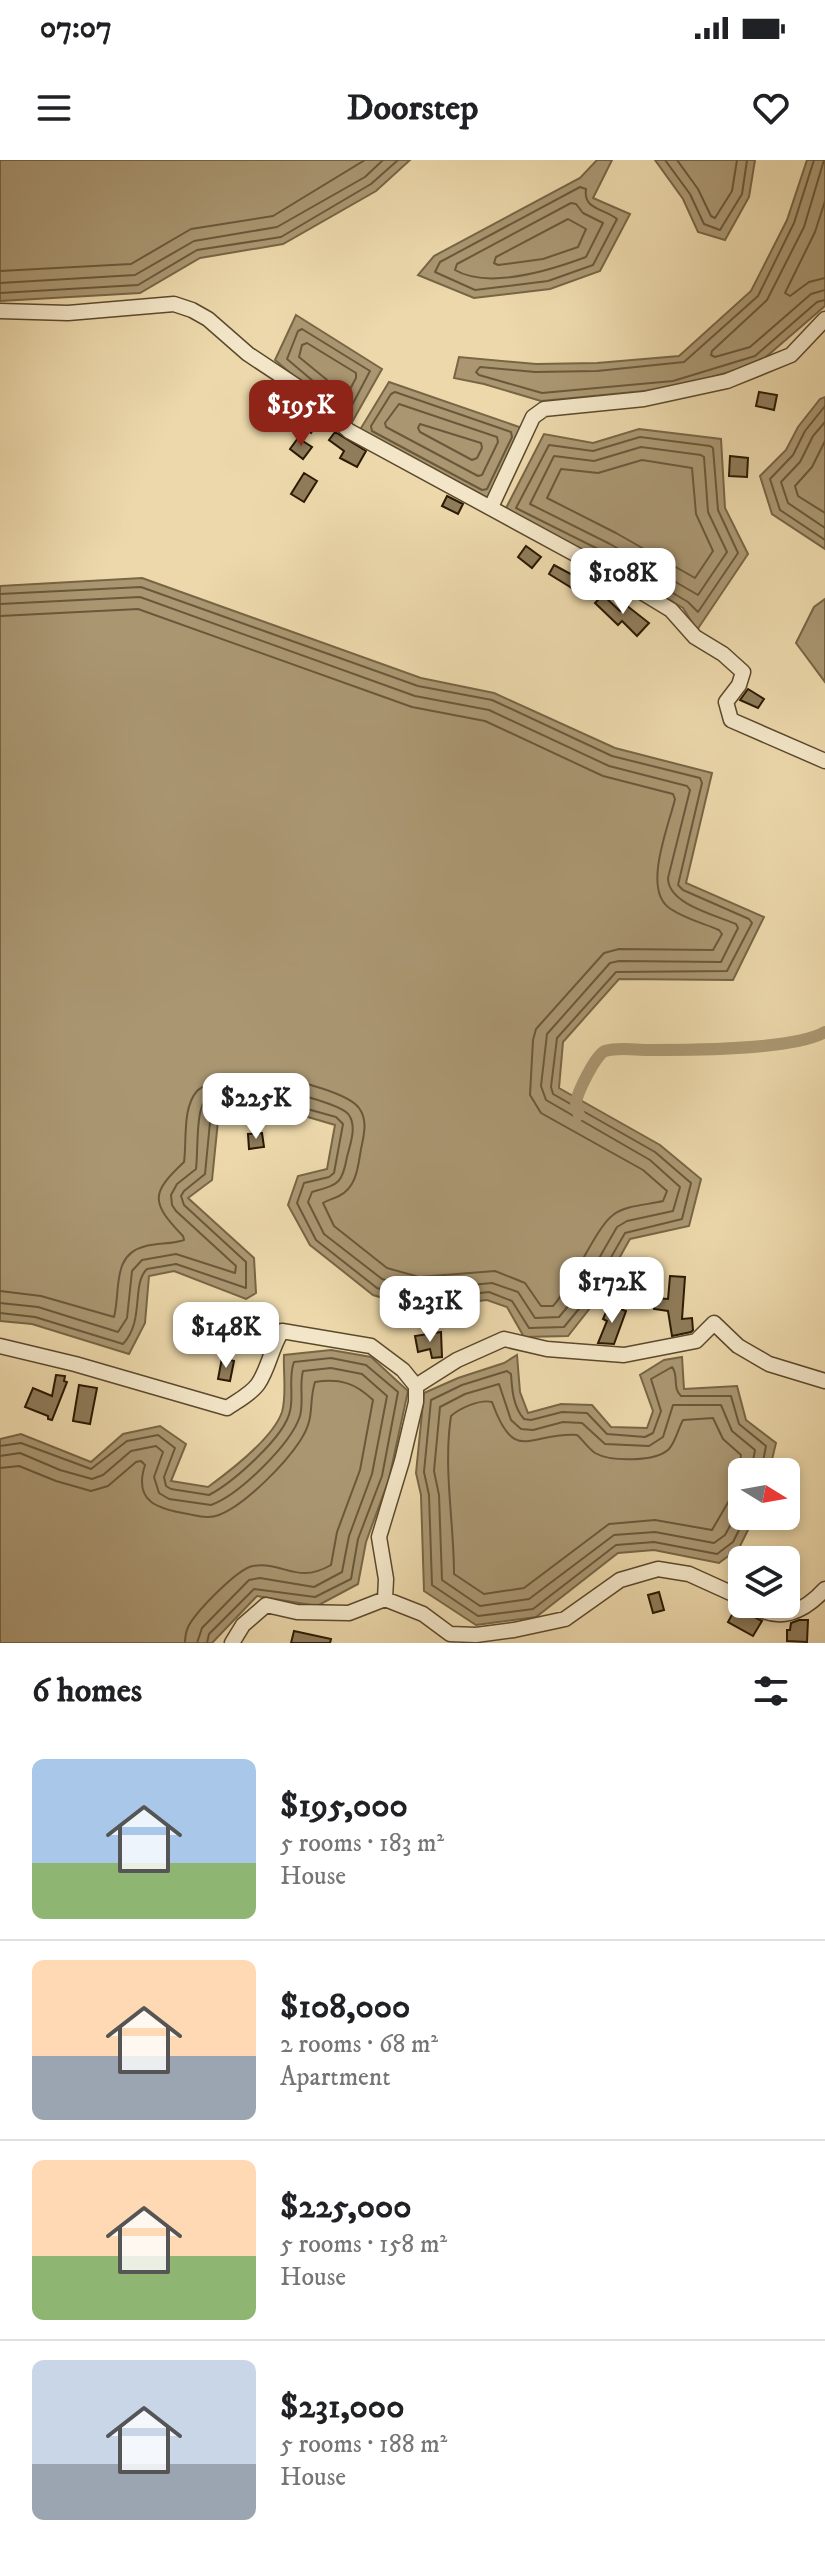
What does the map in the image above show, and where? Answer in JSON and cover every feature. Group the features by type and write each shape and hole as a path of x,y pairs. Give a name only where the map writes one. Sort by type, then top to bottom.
{"street":[{"path":"0,311 68,313 174,304 192,310 208,319 248,354 304,391 349,431 612,574 671,610 695,637 723,654 743,672 739,685 726,702 731,720 825,761"},
{"path":"491,507 533,417 544,409 644,399 727,381 791,355 825,319"},
{"path":"416,1386 457,1360 504,1339 547,1349 624,1355 696,1341 714,1323 738,1346 769,1364 825,1381"},
{"path":"0,1346 227,1408 256,1387 282,1331 371,1346 403,1370 416,1386 416,1402 402,1461 379,1537 386,1579 385,1599"},
{"path":"232,1643 243,1625 266,1605 297,1612 349,1613 385,1599 423,1614 450,1634 476,1635 565,1619 620,1580 658,1569 689,1574 728,1592"},
{"path":"800,1609 810,1606 825,1589"}],"water":[{"path":"0,160 410,160 376,191 283,244 200,258 140,293 0,301"},
{"path":"597,160 612,160 593,198 630,214 600,271 550,289 474,298 418,275 434,256 580,178"},
{"path":"655,160 755,160 749,197 725,240 698,232 683,199"},
{"path":"807,160 825,160 825,306 759,363 675,388 541,401 454,378 459,357 536,364 597,363 679,356 751,291 787,220"},
{"path":"296,315 382,369 351,424 275,360"},
{"path":"389,382 525,429 489,503 358,433"},
{"path":"825,397 825,549 772,514 760,476 786,450 798,427"},
{"path":"639,429 721,439 725,508 748,554 697,630 683,608 602,560 504,512 544,434 593,443"},
{"path":"142,578 421,678 494,693 615,748 712,773 686,883 764,917 733,980 619,979 563,1042 559,1088 660,1145 701,1179 689,1226 630,1239 594,1303 568,1336 524,1337 507,1307 487,1300 416,1308 373,1295 310,1245 288,1205 298,1176 327,1169 335,1125 274,1107 219,1111 212,1180 188,1198 254,1258 256,1293 246,1299 174,1271 149,1276 145,1323 129,1354 32,1324 0,1321 0,586"},
{"path":"825,599 825,682 796,643 814,607"},
{"path":"331,1350 371,1357 408,1391 389,1479 366,1542 358,1584 317,1606 257,1596 212,1643 0,1643 0,1439 21,1434 91,1462 123,1434 160,1426 186,1444 171,1481 208,1487 250,1453 277,1422 284,1398 284,1355"},
{"path":"517,1355 520,1392 528,1413 561,1404 592,1405 611,1427 647,1428 653,1411 640,1375 664,1360 682,1357 684,1389 737,1386 746,1420 776,1443 772,1458 728,1458 728,1530 748,1530 740,1546 728,1546 728,1556 719,1563 654,1550 618,1553 536,1617 476,1625 424,1591 421,1495 416,1473 424,1393 504,1363"}],"building":[{"path":"759,392 777,395 774,410 756,406"},
{"path":"298,399 320,420 311,433 288,418"},
{"path":"335,432 366,451 357,467 340,458 344,451 329,440"},
{"path":"298,438 312,447 303,459 290,449"},
{"path":"730,456 748,458 747,477 729,476"},
{"path":"304,473 317,481 304,502 291,494"},
{"path":"447,496 463,504 458,514 442,506"},
{"path":"526,546 541,557 532,568 518,557"},
{"path":"554,565 578,578 572,588 549,574"},
{"path":"603,595 620,611 626,605 649,623 637,636 622,621 618,625 595,603"},
{"path":"748,689 764,699 758,708 740,700"},
{"path":"262,1133 264,1147 249,1149 248,1134"},
{"path":"670,1276 685,1277 682,1319 692,1318 693,1330 672,1336 668,1311 654,1309 655,1298 668,1299"},
{"path":"609,1305 626,1311 614,1344 598,1343 607,1321 603,1319"},
{"path":"441,1332 442,1357 432,1358 430,1349 418,1352 415,1336"},
{"path":"222,1358 234,1361 230,1381 218,1379"},
{"path":"56,1375 65,1376 64,1381 67,1382 52,1420 25,1407 33,1388 52,1396"},
{"path":"79,1385 97,1388 90,1424 73,1421"},
{"path":"659,1592 664,1610 653,1613 648,1595"},
{"path":"730,1618 756,1618 762,1621 753,1636 728,1622"},
{"path":"808,1620 807,1642 787,1641 791,1623"},
{"path":"294,1631 331,1639 330,1643 291,1643"}],"waterway":[{"path":"579,1115 576,1103 580,1091 592,1066 605,1051 768,1046 825,1032"}]}
